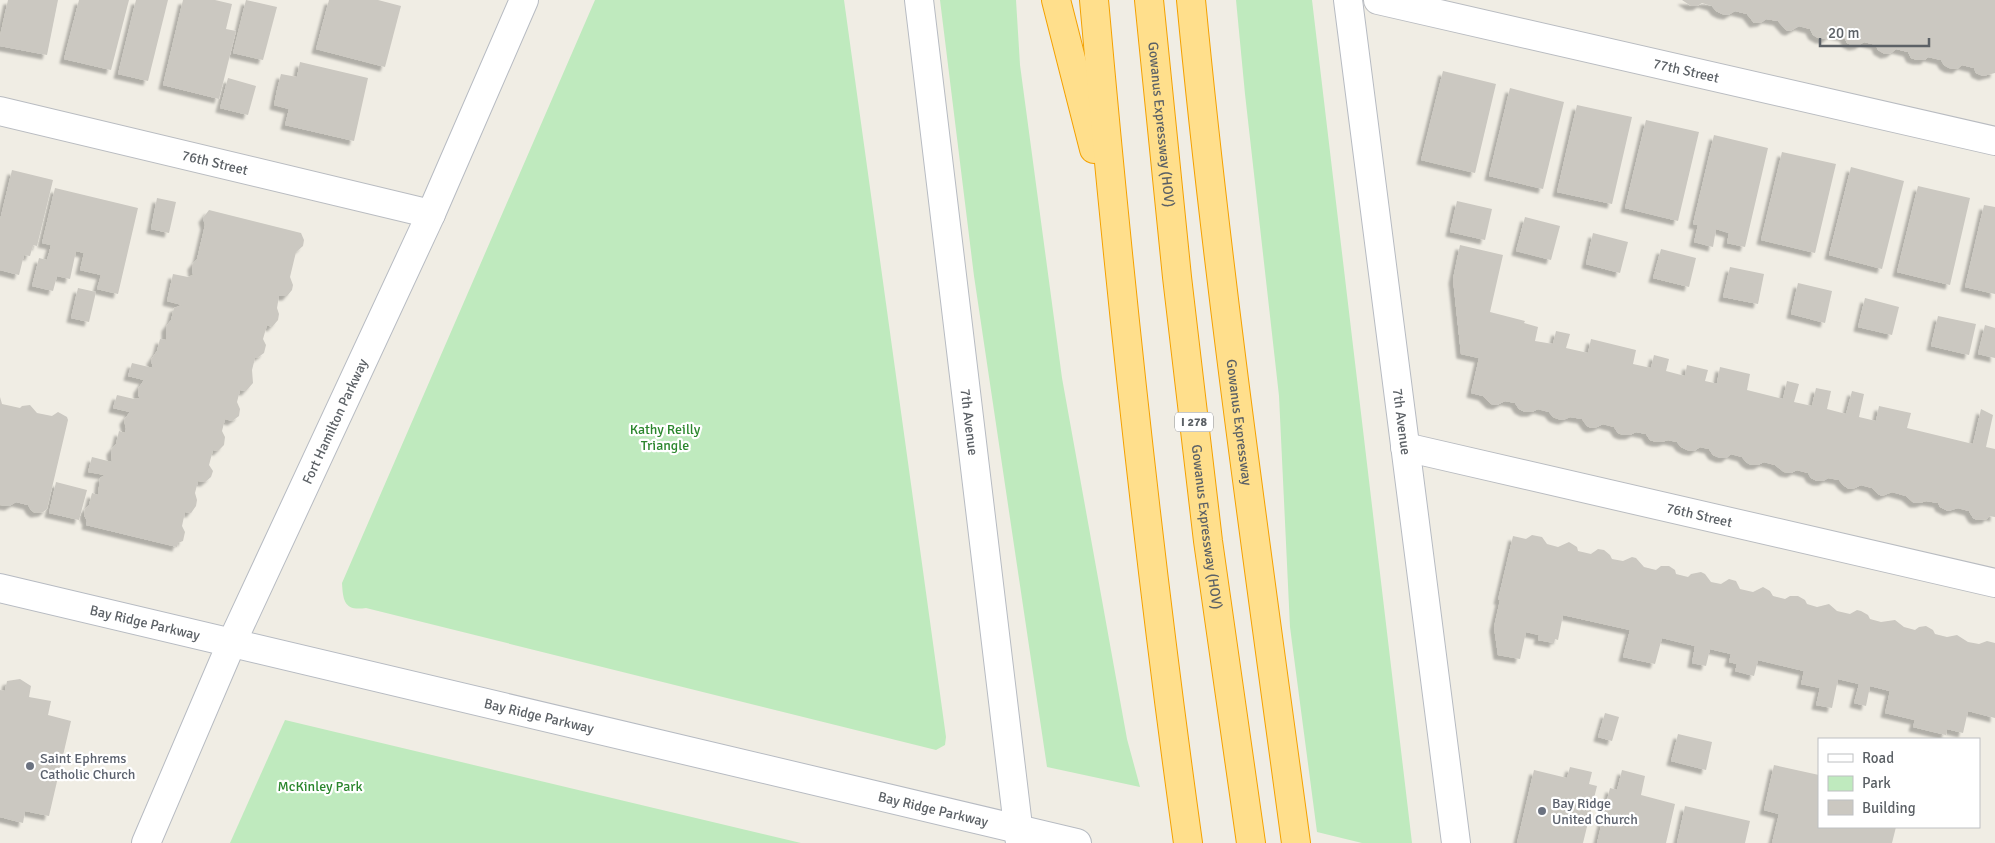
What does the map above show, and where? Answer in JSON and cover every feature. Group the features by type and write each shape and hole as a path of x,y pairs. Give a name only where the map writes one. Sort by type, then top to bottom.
{"highway":[{"path":"1056,0 1114,227"},
{"path":"1094,0 1114,227 1172,736 1188,843"},
{"name":"Gowanus Expressway (HOV)","path":"1149,0 1177,277 1207,532 1251,843"},
{"name":"Gowanus Expressway","path":"1191,0 1206,155 1296,843"}],"main road":[{"name":"Fort Hamilton Parkway","path":"146,843 232,642 431,214 524,0"},
{"name":"7th Avenue","path":"919,0 1019,836"},
{"name":"7th Avenue","path":"1348,0 1456,843"},
{"name":"77th Street","path":"1378,0 1995,141"},
{"name":"76th Street","path":"0,111 431,214"},
{"name":"76th Street","path":"1405,447 1995,583"},
{"name":"Bay Ridge Parkway","path":"0,588 232,642 1019,836 1077,843"}],"green space":[{"name":"Kathy Reilly Triangle","path":"595,0 844,0 946,737 945,745 936,750 366,608 354,608 346,604 344,600 342,583"},
{"path":"940,0 1016,0 1020,65 1062,378 1127,739 1140,787 1047,767 974,276"},
{"path":"1236,0 1312,0 1412,843 1362,843 1317,832 1290,627 1279,396"},
{"name":"McKinley Park","path":"285,720 801,843 230,843"}],"building":[{"path":"8,0 58,0 47,55 0,46 0,36"},
{"path":"79,0 129,0 111,70 64,59"},
{"path":"136,0 168,0 148,81 118,74"},
{"path":"183,0 215,0 232,4 226,29 236,31 219,99 163,85"},
{"path":"246,0 277,7 263,60 233,53"},
{"path":"329,0 378,0 401,6 385,67 316,49"},
{"path":"1682,0 1995,0 1995,73 1983,76 1976,73 1974,68 1962,65 1957,69 1949,68 1941,60 1928,57 1925,60 1917,60 1911,58 1908,52 1896,49 1891,53 1885,54 1878,50 1876,45 1864,42 1853,46 1847,43 1844,37 1832,34 1826,39 1820,39 1813,35 1810,29 1799,26 1790,31 1786,30 1778,21 1766,19 1762,22 1754,23 1747,14 1735,11 1728,15 1722,14 1712,6 1702,3 1697,6 1691,6"},
{"path":"300,62 368,78 354,141 285,125 289,109 274,105 277,90 281,74 297,77"},
{"path":"1443,71 1496,84 1475,173 1421,160"},
{"path":"228,78 256,86 248,115 220,108"},
{"path":"1510,88 1564,102 1543,189 1489,176"},
{"path":"1577,105 1632,117 1612,204 1557,192"},
{"path":"1646,120 1699,132 1678,221 1625,208"},
{"path":"1714,135 1768,148 1745,247 1727,243 1729,233 1716,229 1713,247 1694,242 1698,225 1693,224"},
{"path":"1782,152 1836,164 1815,253 1761,240"},
{"path":"1851,167 1904,181 1882,269 1829,255"},
{"path":"12,170 53,180 37,246 33,245 30,256 24,255 19,275 0,270 0,220"},
{"path":"1918,186 1970,198 1950,285 1897,272"},
{"path":"55,188 138,208 118,294 97,289 101,275 80,270 84,253 76,251 70,279 57,276 53,291 32,286 39,258 47,260 51,245 42,243"},
{"path":"157,198 176,202 169,233 151,229"},
{"path":"1457,201 1492,209 1485,240 1450,232"},
{"path":"1984,205 1995,207 1995,294 1965,287"},
{"path":"209,210 301,233 304,240 303,246 296,252 290,277 293,285 292,290 287,296 279,296 278,320 272,327 267,325 263,339 266,345 264,353 255,358 252,370 253,383 246,391 240,390 237,402 240,409 239,416 232,421 225,419 222,431 225,437 224,445 218,451 213,450 209,465 213,471 211,477 205,482 198,481 195,493 196,506 191,513 185,512 182,526 185,532 183,541 178,543 177,547 86,525 85,509 89,505 92,493 98,495 100,478 105,475 88,472 92,457 112,462 111,450 116,444 119,431 125,433 124,420 130,412 113,408 117,395 134,399 140,398 138,389 144,380 128,376 132,363 153,368 151,360 157,351 160,339 166,340 166,327 171,320 174,308 182,305 167,301 173,274 188,277 193,275 192,265 197,259 205,225 203,218"},
{"path":"1525,217 1560,226 1551,260 1516,251"},
{"path":"1593,233 1628,242 1620,273 1586,264"},
{"path":"1460,245 1503,255 1490,312 1525,321 1524,323 1538,327 1535,341 1553,344 1556,331 1570,334 1566,348 1588,353 1591,339 1636,350 1633,364 1651,368 1654,355 1669,359 1666,371 1685,376 1687,365 1708,370 1705,381 1714,383 1717,383 1720,367 1750,374 1747,390 1783,399 1787,381 1799,384 1794,402 1812,406 1816,388 1831,391 1827,409 1846,414 1852,391 1864,394 1859,417 1876,421 1879,406 1911,413 1907,428 1973,444 1981,409 1993,415 1986,447 1995,449 1995,517 1989,516 1987,519 1977,520 1973,518 1969,511 1958,508 1948,511 1940,507 1938,503 1926,501 1914,503 1906,496 1892,492 1882,496 1872,488 1861,485 1849,489 1839,480 1828,478 1823,481 1817,481 1811,478 1808,473 1797,470 1791,473 1784,472 1775,465 1764,462 1758,465 1751,465 1742,457 1731,454 1726,458 1720,458 1713,455 1709,449 1700,447 1694,451 1687,450 1677,442 1668,440 1656,442 1650,440 1646,434 1636,432 1630,435 1623,435 1618,433 1614,427 1603,424 1591,428 1582,419 1570,417 1563,420 1558,419 1549,412 1538,409 1532,412 1525,412 1519,409 1515,403 1505,401 1497,405 1491,404 1483,396 1471,393 1479,358 1461,354 1453,279"},
{"path":"1661,249 1696,258 1689,287 1653,278"},
{"path":"1730,267 1764,274 1758,304 1723,297"},
{"path":"1798,283 1832,291 1825,323 1791,314"},
{"path":"78,288 96,292 89,322 71,318"},
{"path":"1865,298 1899,307 1892,335 1858,327"},
{"path":"1938,316 1976,324 1969,355 1931,346"},
{"path":"1985,325 1995,328 1995,358 1978,354"},
{"path":"0,397 2,404 20,408 30,405 37,413 52,416 58,412 67,417 68,420 47,509 43,512 35,513 28,505 16,502 9,506 0,505"},
{"path":"56,482 87,490 79,520 49,513"},
{"path":"1532,535 1542,537 1547,544 1558,547 1569,542 1577,547 1578,551 1591,554 1598,549 1604,550 1612,559 1623,561 1632,557 1636,558 1644,567 1656,570 1661,566 1669,566 1675,570 1676,574 1688,577 1691,574 1701,572 1711,582 1721,584 1729,579 1736,581 1740,589 1753,592 1763,587 1770,591 1773,596 1785,599 1790,596 1798,596 1805,600 1807,604 1817,607 1829,604 1837,611 1850,614 1857,610 1868,615 1870,619 1881,622 1895,620 1904,627 1915,630 1926,626 1933,630 1935,634 1947,637 1957,635 1968,642 1979,644 1987,641 1995,643 1995,718 1968,711 1963,733 1947,729 1946,735 1913,727 1915,720 1885,713 1890,691 1870,686 1866,706 1854,703 1859,684 1838,679 1832,708 1816,705 1820,688 1801,684 1804,671 1758,660 1754,676 1735,671 1737,664 1729,662 1731,654 1710,649 1706,666 1692,663 1695,646 1662,638 1655,664 1623,657 1630,630 1563,615 1558,640 1555,639 1554,643 1538,640 1539,635 1526,632 1520,659 1498,655 1494,627 1500,600 1498,600 1513,536 1526,539"},
{"name":"Saint Ephrems Catholic Church","path":"20,679 31,686 29,697 51,701 48,715 71,721 49,816 25,811 23,823 0,817 0,690 5,691 7,681"},
{"path":"1605,713 1619,717 1612,741 1598,737"},
{"path":"1678,734 1712,742 1706,770 1671,761"},
{"path":"1774,765 1818,775 1818,828 1896,828 1892,843 1772,843 1779,814 1764,810"},
{"path":"1570,767 1592,772 1589,784 1597,786 1583,843 1517,843 1534,770 1567,778"},
{"path":"1622,770 1645,776 1641,795 1675,804 1666,843 1597,843 1610,788 1617,790"},
{"path":"1685,806 1750,821 1745,843 1677,843"}],"place":[{"name":"Saint Ephrems Catholic Church","path":"30,766"},
{"name":"Bay Ridge United Church","path":"1542,811"}]}
